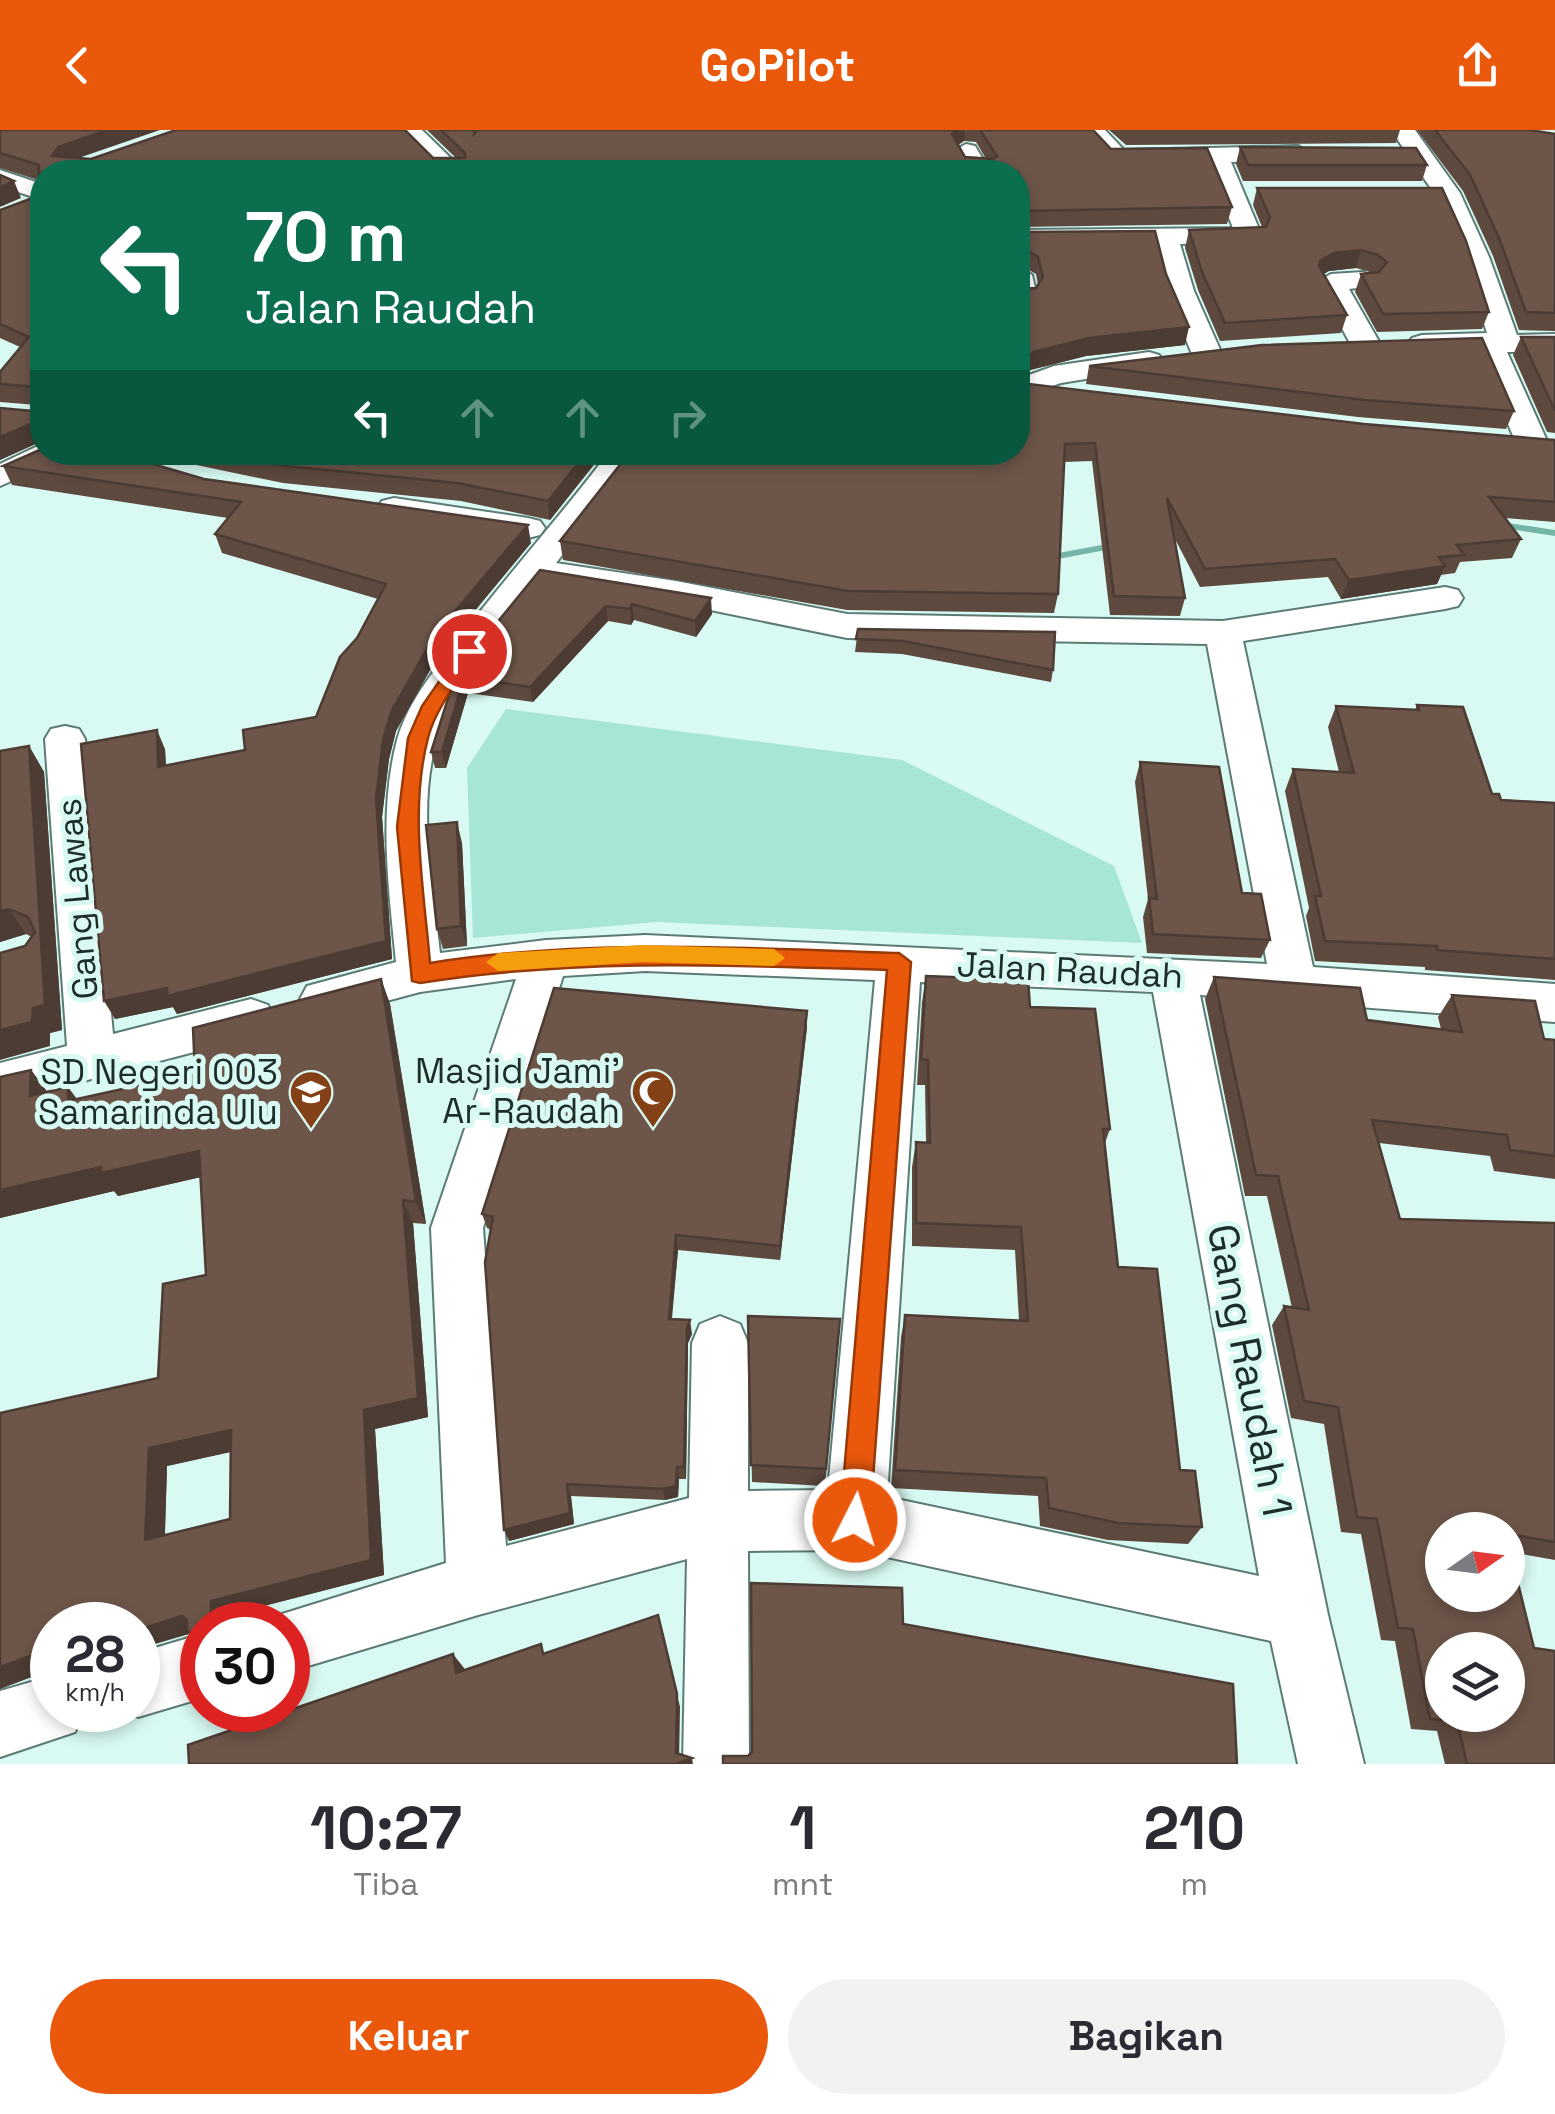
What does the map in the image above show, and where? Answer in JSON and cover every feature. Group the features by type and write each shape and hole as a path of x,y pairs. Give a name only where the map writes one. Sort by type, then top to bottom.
{"street":[{"path":"1092,130 1118,157 1326,154"},
{"path":"1403,130 1446,193 1476,257 1497,342 1544,445"},
{"path":"414,131 442,160"},
{"path":"1030,238 1249,236 1215,153"},
{"path":"1382,154 1419,154"},
{"path":"0,176 30,188"},
{"path":"1234,193 1265,193"},
{"path":"1410,193 1446,193"},
{"path":"14,214 30,200"},
{"path":"1030,385 1066,373 1217,353 1180,290 1164,235"},
{"path":"1363,280 1331,282 1366,345"},
{"path":"1327,347 1555,343"},
{"path":"1030,390 1102,399"},
{"path":"1494,440 1544,445"},
{"path":"0,476 30,462"},
{"path":"420,974 407,827 418,738 449,678 529,570 616,465"},
{"path":"357,505 460,515 558,535"},
{"path":"529,570 676,592 847,626 1224,632 1445,598"},
{"path":"1224,632 1293,982"},
{"name":"Gang Lawas","path":"65,739 92,1059"},
{"name":"Jalan Raudah","path":"0,1083 420,974 546,958 644,954 899,962 1293,982 1555,1003"},
{"path":"478,1584 457,1228 546,958"},
{"path":"855,1520 899,962"},
{"name":"Gang Raudah 1","path":"1173,975 1297,1615 1331,1764"},
{"path":"716,1764 720,1342"},
{"path":"310,1634 478,1584 716,1521 855,1520 1297,1615"},
{"path":"0,1724 30,1715"}],"green space":[{"path":"506,709 902,760 1114,866 1142,943 657,922 473,938 467,768"}],"building":[{"path":"0,130 107,130 58,147 52,156 91,159 176,130 405,130 433,158 465,158 465,153 441,130 474,130 474,134 477,130 957,130 952,134 965,157 993,159 997,156 980,130 1093,130 1111,149 1207,148 1232,207 1030,211 1030,160 30,162 0,153"},
{"path":"1435,130 1530,130 1555,134 1555,313 1526,312 1499,238 1470,175"},
{"path":"1240,147 1416,148 1427,165 1248,165"},
{"path":"0,175 14,181 0,187"},
{"path":"1257,188 1442,188 1466,241 1489,312 1383,314 1361,274 1379,272 1387,262 1361,250 1334,253 1320,261 1319,266 1347,315 1225,323 1202,272 1189,230 1266,227 1270,217"},
{"path":"30,199 30,386 0,384 0,372 29,337 0,324 0,210"},
{"path":"1155,231 1166,274 1189,327 1089,338 1033,352 1030,356 1030,288 1036,288 1043,277 1038,257 1030,252 1030,232"},
{"path":"1521,337 1555,337 1555,411"},
{"path":"1482,338 1514,411 1365,400 1089,366 1262,345"},
{"path":"1030,384 1364,424 1555,440 1555,502 1489,497 1521,539 1457,545 1464,555 1439,557 1445,566 1349,580 1335,559 1205,569 1167,498 1185,598 1114,596 1095,443 1065,444 1058,594 848,591 560,541 620,465 1030,465"},
{"path":"0,408 30,411 30,424 0,437"},
{"path":"30,454 30,465 156,465 204,479 528,525 435,635 391,712 383,740 376,798 386,941 167,996 167,988 104,1001 81,744 157,730 158,767 245,750 243,730 316,717 340,657 357,638 386,584 215,534 241,502 3,466"},
{"path":"277,465 577,465 548,501 457,483"},
{"path":"540,570 711,598 695,621 632,604 630,609 606,606 530,687 464,677 442,752 431,752 451,689 487,635"},
{"path":"858,629 1055,632 1053,670 903,641 856,639"},
{"path":"1417,705 1463,707 1492,794 1499,794 1501,800 1555,803 1555,959 1437,950 1437,946 1325,941 1315,896 1321,896 1293,769 1354,773 1336,706 1419,710"},
{"path":"29,746 45,1005 33,1008 32,1022 0,1030 0,953 25,946 35,932 28,917 9,909 0,911 0,751"},
{"path":"1140,762 1219,767 1242,893 1261,894 1270,940 1153,934 1149,898 1157,899"},
{"path":"457,822 461,926 437,929 426,825"},
{"path":"926,976 1028,980 1030,1007 1095,1009 1110,1129 1103,1129 1118,1267 1157,1269 1180,1470 1195,1471 1202,1527 1118,1523 1049,1508 1046,1478 895,1470 905,1315 1028,1321 1021,1227 916,1223 916,1142 930,1143 928,1060 921,1059"},
{"path":"1214,977 1360,988 1367,1020 1462,1032 1452,995 1535,1001 1544,1039 1555,1040 1555,1156 1510,1150 1507,1135 1372,1120 1400,1219 1555,1223 1555,1542 1525,1537 1525,1512 1425,1512 1425,1612 1525,1612 1534,1648 1555,1651 1555,1764 1467,1764 1460,1732 1525,1732 1525,1632 1425,1632 1425,1693 1413,1629 1398,1628 1377,1519 1357,1517 1338,1407 1304,1401 1284,1306 1309,1310 1278,1176 1256,1175"},
{"path":"381,979 416,1202 403,1200 418,1398 364,1410 371,1560 211,1602 180,1602 180,1617 160,1623 160,1602 30,1602 30,1656 0,1667 0,1413 158,1378 163,1284 206,1275 199,1151 101,1173 101,1167 0,1190 0,1077 31,1070 30,1096 68,1087 68,1101 195,1073 193,1028","holes":["231,1430 230,1519 145,1540 149,1448"]},
{"path":"554,988 807,1011 780,1246 676,1235 669,1319 690,1320 684,1467 677,1467 676,1486 663,1489 567,1484 570,1513 504,1530 485,1262 493,1217 482,1214"},
{"path":"748,1316 840,1319 826,1469 751,1465"},
{"path":"751,1583 902,1588 903,1624 1233,1684 1237,1764 723,1764 723,1756 748,1756 752,1752"},
{"path":"658,1615 677,1694 676,1753 692,1758 676,1764 189,1764 188,1745 226,1732 310,1732 310,1703 453,1654 456,1673 541,1644 543,1654"}],"waterway":[{"path":"1495,524 1555,533"},
{"path":"1042,559 1118,545"}],"slow traffic":[{"path":"498,962 644,954 774,958"}],"place":[{"name":"Masjid Jami' Ar-Raudah","path":"653,1129"},
{"name":"SD Negeri 003 Samarinda Ulu","path":"311,1130"}],"route":[{"path":"469,651 432,706 418,738 407,827 420,974 492,962 644,954 899,962 855,1520"}]}
